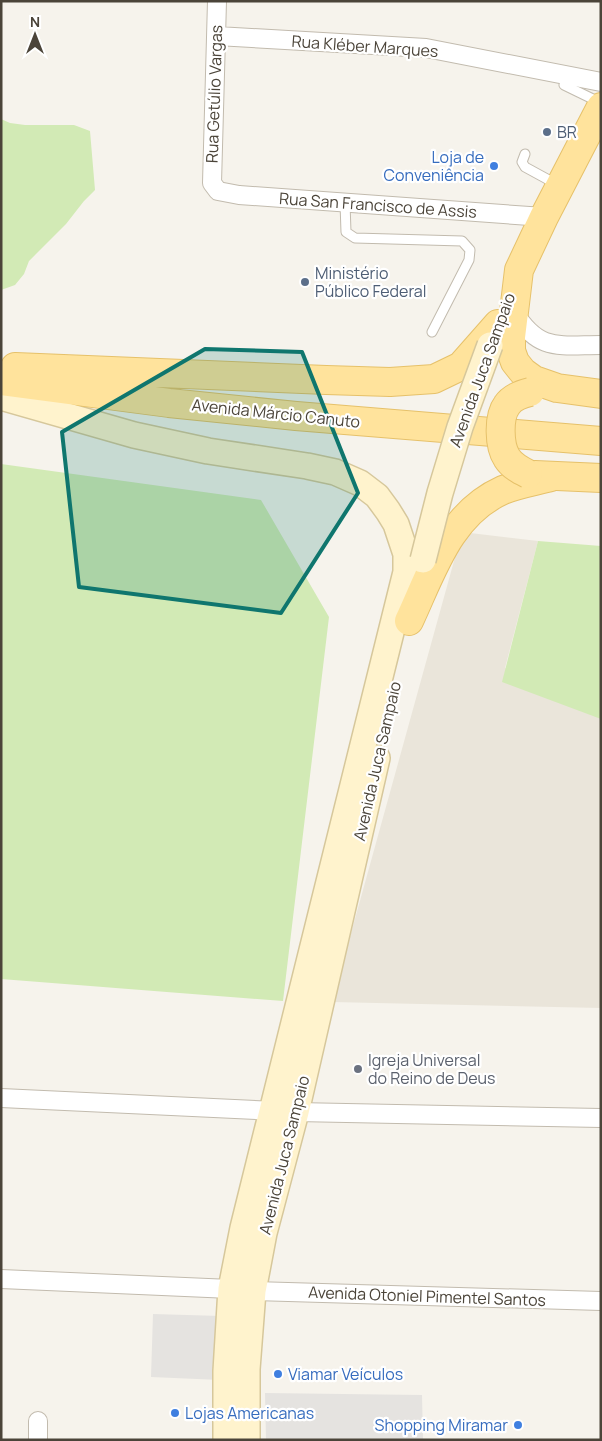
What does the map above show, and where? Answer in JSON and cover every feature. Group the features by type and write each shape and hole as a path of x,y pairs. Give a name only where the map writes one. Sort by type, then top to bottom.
{"main road":[{"path":"1,367 390,382 434,379 460,366 501,327 519,270 601,107"},
{"path":"501,327 510,337 511,351 515,362 523,372 534,380 557,388 601,394"},
{"name":"Avenida Juca Sampaio","path":"247,1440 247,1370 242,1290 243,1228 284,1111 440,493 460,427 501,327"},
{"name":"Avenida Márcio Canuto","path":"1,382 169,403 286,415 601,441"},
{"path":"557,388 530,392 514,398 507,405 502,421 503,446 506,457 515,468 540,475 601,478"},
{"name":"Avenida Juca Sampaio","path":"1,397 134,435 208,451 336,472 360,483 377,496 396,524 406,554 406,572 284,1111"},
{"path":"409,621 452,532 468,512 487,498 540,475"},
{"name":"Avenida Juca Sampaio","path":"226,1440 226,1371 242,1290"}],"street":[{"name":"Rua Getúlio Vargas","path":"213,187 217,1"},
{"name":"Rua Kléber Marques","path":"216,36 426,48 565,84 601,82"},
{"name":"Rua San Francisco de Assis","path":"213,187 218,191 239,195 544,217"},
{"path":"501,327 524,328 537,339 552,344 601,345"},
{"path":"1,1098 284,1111 601,1118"},
{"name":"Avenida Otoniel Pimentel Santos","path":"1,1279 242,1290 601,1301"},
{"path":"38,1421 38,1440"}],"lane":[{"path":"565,84 601,102"},
{"path":"525,154 522,162 525,166 561,186"},
{"path":"345,202 346,232 355,238 462,241 470,250 469,260 432,332"}],"highlighted area":[{"path":"205,349 302,352 358,493 281,613 79,587 62,432"}],"shaded area":[{"path":"462,532 538,541 505,668 601,717 601,1008 332,1002"},
{"path":"153,1314 221,1316 220,1380 151,1377"},
{"path":"265,1393 422,1395 423,1440 266,1440"}],"green space":[{"path":"1,119 10,123 25,125 74,125 90,131 95,190 66,224 29,261 24,274 15,285 1,290"},
{"path":"1,464 261,500 329,617 283,1001 1,979"},
{"path":"538,541 601,546 601,719 502,682"}],"place":[{"name":"BR","path":"547,132"},
{"name":"Loja de Conveniência","path":"494,166"},
{"name":"Ministério Público Federal","path":"305,282"},
{"name":"Igreja Universal do Reino de Deus","path":"358,1069"},
{"name":"Viamar Veículos","path":"278,1374"},
{"name":"Lojas Americanas","path":"175,1413"},
{"name":"Shopping Miramar","path":"518,1425"}]}
